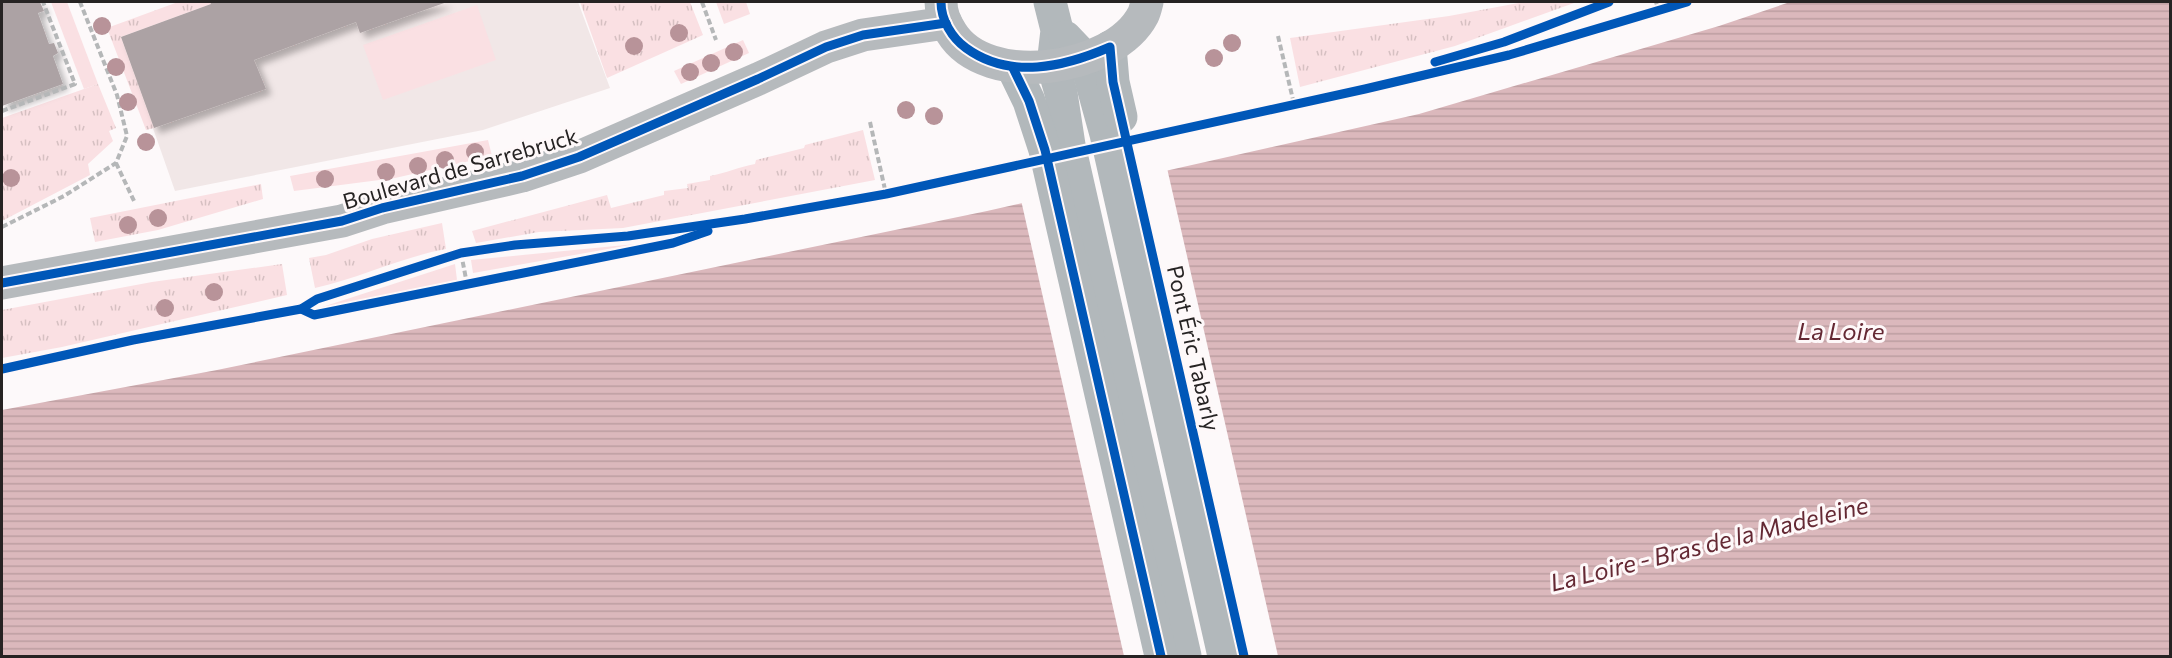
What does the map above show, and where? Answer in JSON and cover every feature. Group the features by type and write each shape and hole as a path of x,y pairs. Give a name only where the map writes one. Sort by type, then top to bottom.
{"main road":[{"path":"943,12 956,41 992,64 1013,68 1053,65 1098,53 1128,34 1154,6"},
{"name":"Boulevard de Sarrebruck","path":"2,283 342,221 382,208 522,176 579,157 826,47 943,12"}],"street":[{"path":"1053,16 1098,53 1224,657"},
{"path":"1053,16 1053,65 1060,93 1057,147 1161,657"},
{"path":"1013,68 1029,101 1057,147 1185,657"},
{"name":"Pont Éric Tabarly","path":"1115,132 1244,657"}],"path":[{"path":"2,111 75,84 43,2"},
{"path":"2,227 64,196 116,163 127,136 117,95 80,2"},
{"path":"702,2 716,40"},
{"path":"1656,2 1659,10"},
{"path":"1278,36 1294,104"},
{"path":"870,122 886,194"},
{"path":"116,163 135,203"},
{"path":"450,256 472,251"},
{"path":"461,253 467,284"}],"shaded area":[{"path":"210,2 578,2 610,88 483,130 175,191 121,37 211,4"}],"green space":[{"path":"51,2 67,2 98,84 84,89"},
{"path":"178,2 210,2 211,4 121,37 154,128 146,130 107,28"},
{"path":"580,2 690,2 703,35 607,78"},
{"path":"716,2 746,2 750,14 724,24"},
{"path":"1524,2 1574,3 1455,46 1300,87 1290,38 1449,16"},
{"path":"477,5 496,60 383,100 363,45"},
{"path":"743,40 749,53 681,84 674,71"},
{"path":"98,84 116,128 109,131 113,141 88,164 90,175 2,221 2,118"},
{"path":"863,130 875,180 623,228 539,232 476,243 472,231 607,195 611,208 664,195 664,191 688,188 687,184 710,180 710,176 755,164 756,160"},
{"path":"488,140 492,156 395,178 294,191 290,176"},
{"path":"261,184 263,199 158,230 95,242 90,218"},
{"path":"442,223 446,249 315,288 309,258 326,255 372,239"},
{"path":"636,244 473,273 471,260"},
{"path":"282,264 287,295 62,347 2,358 2,310 152,282"},
{"path":"455,264 457,280 316,309"}],"water":[{"name":"La Loire","path":"1790,2 2170,2 2170,656 2,656 2,410 217,370 987,211 1419,114 1719,26"}],"pier":[{"path":"1167,168 1278,656 1124,656 1021,200"}],"building":[{"path":"2,2 40,2 44,11 38,13 49,44 54,43 58,53 53,56 63,84 2,106"},
{"path":"210,2 447,2 360,33 356,22 254,60 266,89 154,128 121,37 211,4"}],"cycle path":[{"path":"941,2 945,22 956,39 983,58 1001,64 1019,67 1056,65 1110,47 1113,82 1244,656"},
{"path":"1435,62 1504,42 1609,2"},
{"path":"2,369 133,340 301,309 317,299 461,253 515,245 628,236 745,219 886,194 1365,89 1509,55 1687,2"},
{"path":"2,283 342,221 382,208 522,176 579,157 826,47 863,35 946,23"},
{"path":"1013,68 1029,101 1045,150 1161,656"},
{"path":"301,309 314,315 673,243 708,231"}],"water label":[{"name":"La Loire - Bras de la Madeleine","path":"1709,543"}]}
